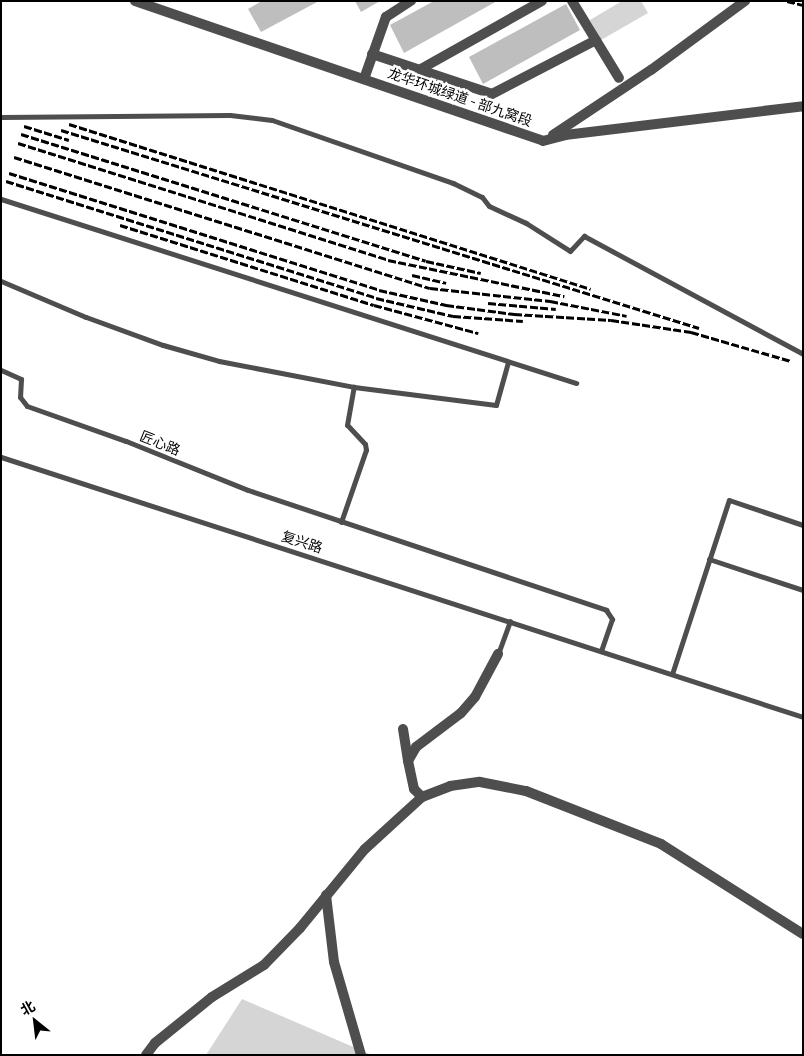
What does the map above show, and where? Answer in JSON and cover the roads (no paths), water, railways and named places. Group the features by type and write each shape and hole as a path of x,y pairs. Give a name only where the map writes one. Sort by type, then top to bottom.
{"street":[{"name":"龙华环城绿道 - 部九窝段","path":"135,1 544,141 651,70 745,1"},
{"path":"364,79 386,16 411,1"},
{"path":"420,70 542,1"},
{"path":"572,1 618,78"},
{"path":"372,54 492,94 596,40"},
{"path":"544,141 565,135 803,106"},
{"path":"408,761 416,747 461,713 475,697 498,654"},
{"path":"403,730 414,789 422,797"},
{"path":"146,1055 155,1043 212,997 264,965 365,849 422,797 450,786 480,782 526,791 661,844 803,934"},
{"path":"326,895 334,962 361,1055"}],"lane":[{"path":"1,117 230,116 272,120 453,183 482,197 489,206 526,223 570,251 584,236 803,354"},
{"path":"1,199 576,384"},
{"path":"1,281 86,317 164,345 218,361 354,387 496,405 508,362"},
{"name":"匠心路","path":"1,370 21,379 20,397 27,406 248,490 334,518 341,522"},
{"path":"354,387 347,425 365,444 366,450 341,522 606,610 612,619 601,651"},
{"name":"复兴路","path":"1,457 803,717"},
{"path":"672,674 729,500 803,525"},
{"path":"709,559 803,590"},
{"path":"498,654 510,621"}],"railway":[{"path":"787,1 803,5"},
{"path":"69,124 591,289"},
{"path":"24,126 69,140"},
{"path":"61,130 699,328"},
{"path":"21,134 426,261 481,273"},
{"path":"18,143 388,260 564,296"},
{"path":"14,157 430,288 550,301 627,316"},
{"path":"9,173 379,290 446,305 514,314 611,320 691,332 791,361"},
{"path":"6,181 376,298 453,316 523,321"},
{"path":"120,225 374,305 478,333"},
{"path":"412,275 446,283"},
{"path":"488,303 556,309"}]}
